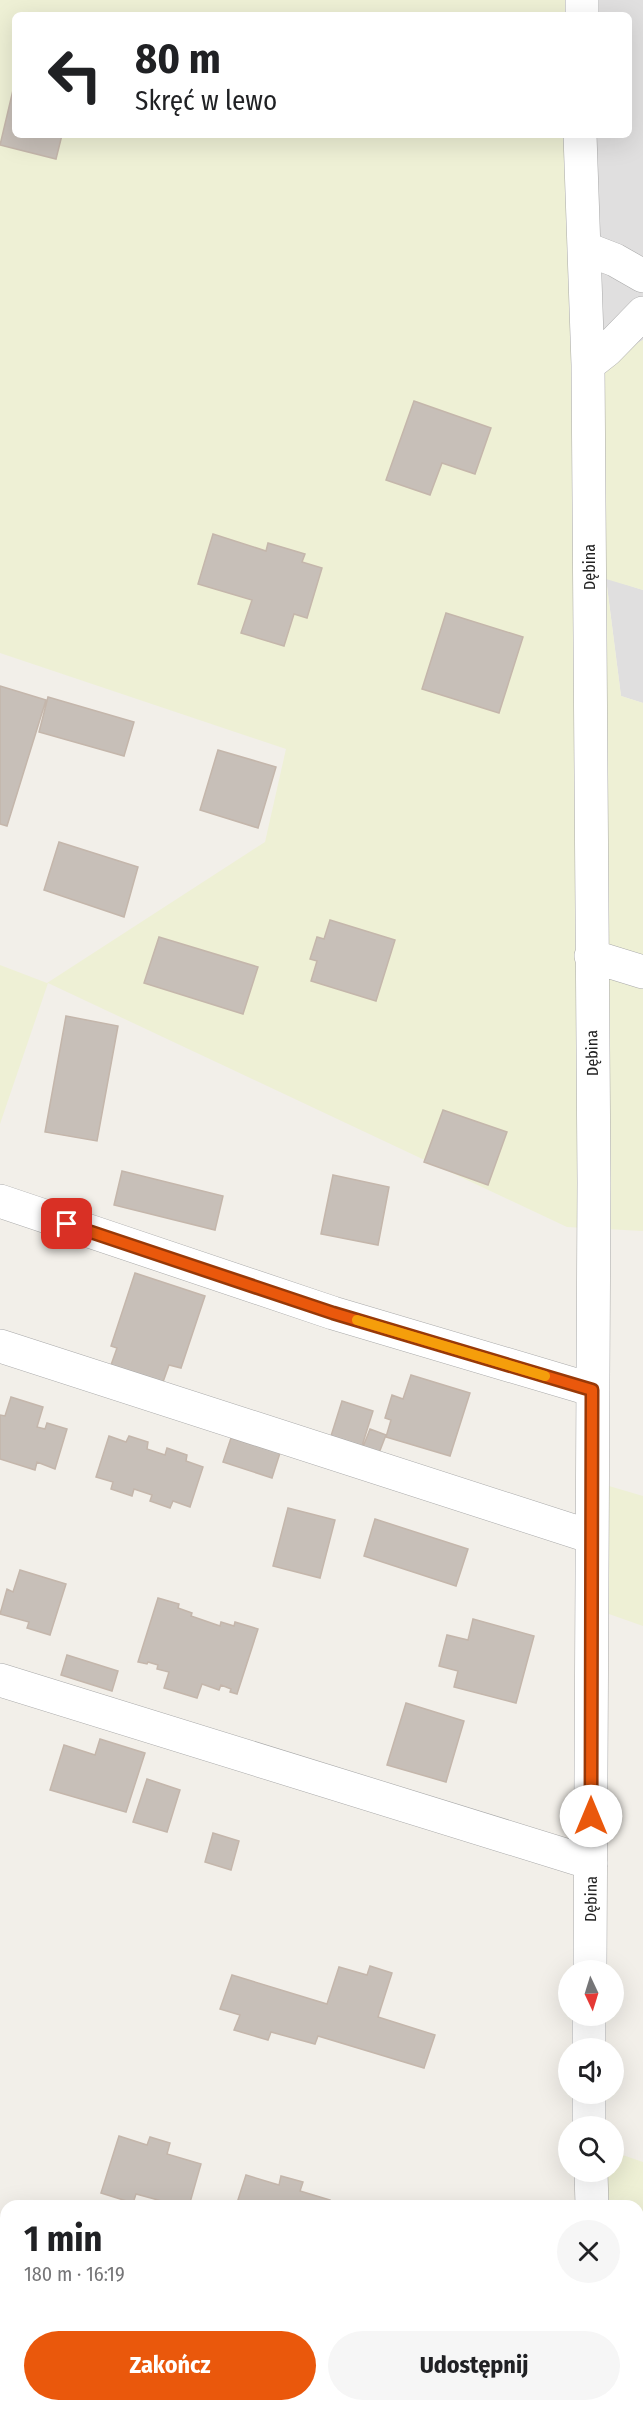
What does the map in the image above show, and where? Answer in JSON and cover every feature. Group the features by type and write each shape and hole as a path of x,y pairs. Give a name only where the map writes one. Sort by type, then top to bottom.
{"street":[{"name":"Dębina","path":"580,138 588,365 594,1182 590,1960"},
{"path":"584,248 615,260 643,276"},
{"path":"588,365 607,350 643,313"},
{"path":"591,956 643,972"},
{"path":"0,1201 333,1313 592,1390"},
{"path":"0,1346 592,1537"},
{"path":"0,1680 591,1863"},
{"path":"591,2182 592,2200"}],"shaded area":[{"path":"569,0 643,0 643,340 607,360 571,138 632,138 632,12 569,12"},
{"path":"606,578 643,590 643,703 621,696"}],"green space":[{"path":"0,0 569,0 569,12 12,12 12,138 571,138 607,360 643,340 643,590 606,579 621,696 643,703 643,1231 567,1227 48,983 0,1124 0,965 47,983 265,842 286,749 0,653"},
{"path":"592,1481 643,1496 643,1626 592,1608"},
{"path":"624,2155 643,2162 643,2200 592,2200 591,2182 624,2182"}],"building":[{"path":"12,94 12,138 61,138 56,159 0,145"},
{"path":"414,401 491,428 475,474 442,463 430,495 386,480"},
{"path":"213,534 266,551 268,543 305,554 302,562 322,568 307,618 294,614 284,646 241,633 252,600 198,584"},
{"path":"446,613 523,637 499,713 422,689"},
{"path":"0,686 46,700 7,826 0,824"},
{"path":"48,697 134,722 124,756 39,732"},
{"path":"218,750 276,767 258,828 200,810"},
{"path":"59,842 138,867 124,917 44,890"},
{"path":"330,920 395,940 376,1001 311,981 317,961 310,959 317,937 324,939"},
{"path":"159,937 258,967 243,1014 144,983"},
{"path":"66,1016 118,1026 97,1141 45,1132"},
{"path":"443,1110 507,1132 488,1185 424,1162"},
{"path":"122,1171 223,1196 215,1230 114,1205"},
{"path":"333,1175 389,1187 378,1245 321,1234"},
{"path":"135,1273 205,1296 181,1368 169,1365 163,1382 111,1365 117,1348 111,1346"},
{"path":"411,1375 470,1393 450,1456 386,1437 391,1420 385,1418 392,1395 403,1399"},
{"path":"11,1397 43,1407 37,1427 45,1429 47,1423 67,1429 55,1469 37,1462 35,1470 0,1459 0,1415 5,1416"},
{"path":"342,1401 373,1411 362,1446 331,1436"},
{"path":"370,1429 386,1435 379,1453 363,1447"},
{"path":"109,1436 126,1442 129,1436 148,1442 147,1449 165,1455 167,1448 187,1455 186,1461 203,1467 190,1507 173,1501 170,1508 150,1501 152,1495 134,1489 132,1496 111,1489 113,1482 96,1477"},
{"path":"231,1438 280,1453 272,1478 223,1462"},
{"path":"288,1508 335,1520 320,1578 273,1566"},
{"path":"375,1519 468,1549 456,1586 364,1556"},
{"path":"20,1570 66,1584 50,1635 27,1628 29,1622 0,1614 7,1589 13,1592"},
{"path":"158,1598 179,1604 178,1608 192,1613 191,1616 220,1626 221,1622 234,1626 235,1622 258,1629 237,1694 221,1685 219,1690 202,1684 197,1698 164,1688 169,1672 157,1669 158,1665 138,1662"},
{"path":"473,1619 534,1636 516,1703 454,1687 458,1671 439,1666 447,1635 468,1640"},
{"path":"67,1655 118,1671 112,1691 61,1675"},
{"path":"406,1703 464,1721 446,1782 387,1765"},
{"path":"100,1739 145,1753 126,1812 50,1790 64,1745 95,1755"},
{"path":"147,1779 180,1790 167,1832 133,1822"},
{"path":"213,1833 239,1841 231,1870 205,1862"},
{"path":"370,1966 392,1973 378,2017 435,2035 424,2068 318,2036 315,2044 271,2032 268,2040 234,2030 240,2015 220,2009 232,1975 327,2004 339,1967 367,1975"},
{"path":"119,2136 147,2145 150,2137 170,2143 167,2154 201,2164 191,2200 158,2200 136,2194 134,2200 123,2200 101,2193"},
{"path":"246,2175 279,2185 281,2176 303,2182 300,2191 330,2200 238,2200"}],"slow traffic":[{"path":"357,1320 545,1376"}],"route":[{"path":"67,1224 333,1313 592,1390 591,1816"}]}
